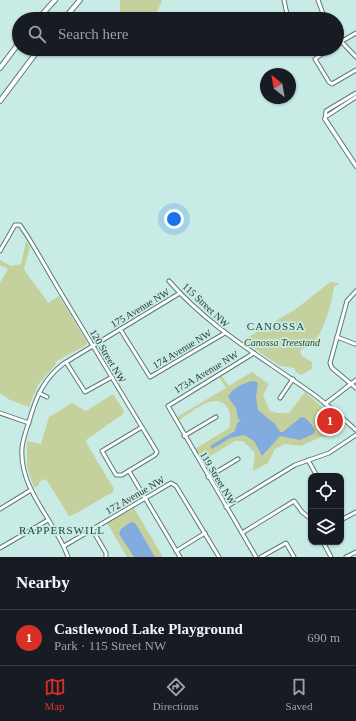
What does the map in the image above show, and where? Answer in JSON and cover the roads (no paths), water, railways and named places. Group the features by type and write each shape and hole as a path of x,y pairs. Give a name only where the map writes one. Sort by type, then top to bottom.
{"highway":[{"path":"44,12 55,0"},
{"path":"70,12 80,0"},
{"path":"0,68 12,52"},
{"path":"0,101 34,56"}],"main road":[{"path":"325,119 356,166"}],"street":[{"path":"284,0 287,12"},
{"path":"318,0 322,12"},
{"path":"344,40 356,33"},
{"path":"344,47 356,57"},
{"path":"319,56 315,59 332,84 356,70"},
{"path":"325,119 326,111 356,93"},
{"path":"325,119 328,114 356,97"},
{"name":"120 Street NW","path":"0,251 7,244 18,224 21,226 44,267 142,427 157,454 129,471"},
{"name":"115 Street NW","path":"169,281 180,293 225,333 293,380 356,430"},
{"path":"356,291 348,299 330,365 356,388"},
{"name":"175 Avenue NW","path":"68,557 64,546 31,490 25,477 22,461 23,442 39,393 52,374 66,362 180,293"},
{"name":"174 Avenue NW","path":"120,329 150,377 225,333"},
{"path":"337,337 355,344"},
{"name":"173A Avenue NW","path":"168,406 254,353"},
{"path":"66,362 85,392 112,377"},
{"path":"280,398 293,380"},
{"path":"325,404 356,380"},
{"path":"39,393 47,396"},
{"name":"119 Street NW","path":"168,406 184,436 256,557"},
{"path":"0,413 13,419 29,423"},
{"path":"184,436 216,416"},
{"path":"142,427 102,451 115,474 118,476 129,471 180,557"},
{"path":"226,507 291,467 329,453 356,435"},
{"path":"208,477 238,459"},
{"path":"308,460 315,473"},
{"path":"288,462 291,467"},
{"name":"172 Avenue NW","path":"64,546 145,497 173,483 205,533"},
{"path":"0,509 31,490"},
{"path":"242,533 294,501 302,512 308,517"},
{"path":"344,518 356,512"},
{"path":"0,548 48,520"},
{"path":"92,529 106,557"},
{"path":"176,550 205,533 219,557"},
{"path":"261,557 286,543 294,557"},
{"path":"324,545 330,557"},
{"path":"346,557 356,552"}],"water":[{"path":"254,381 258,383 256,397 258,410 275,424 280,432 283,432 301,417 306,419 311,424 315,430 314,434 300,440 280,436 262,456 254,441 244,435 230,438 212,449 210,446 235,431 237,423 241,420 238,419 236,408 228,397 232,391 239,386"},
{"path":"131,522 136,524 155,557 134,557 119,534 121,529"}],"place":[{"name":"Castlewood Lake Playground","path":"330,421"}],"district":[{"name":"CANOSSA","path":"276,326"},
{"name":"RAPPERSWILL","path":"62,530"}],"park label":[{"name":"Canossa Treestand","path":"282,342"}]}
